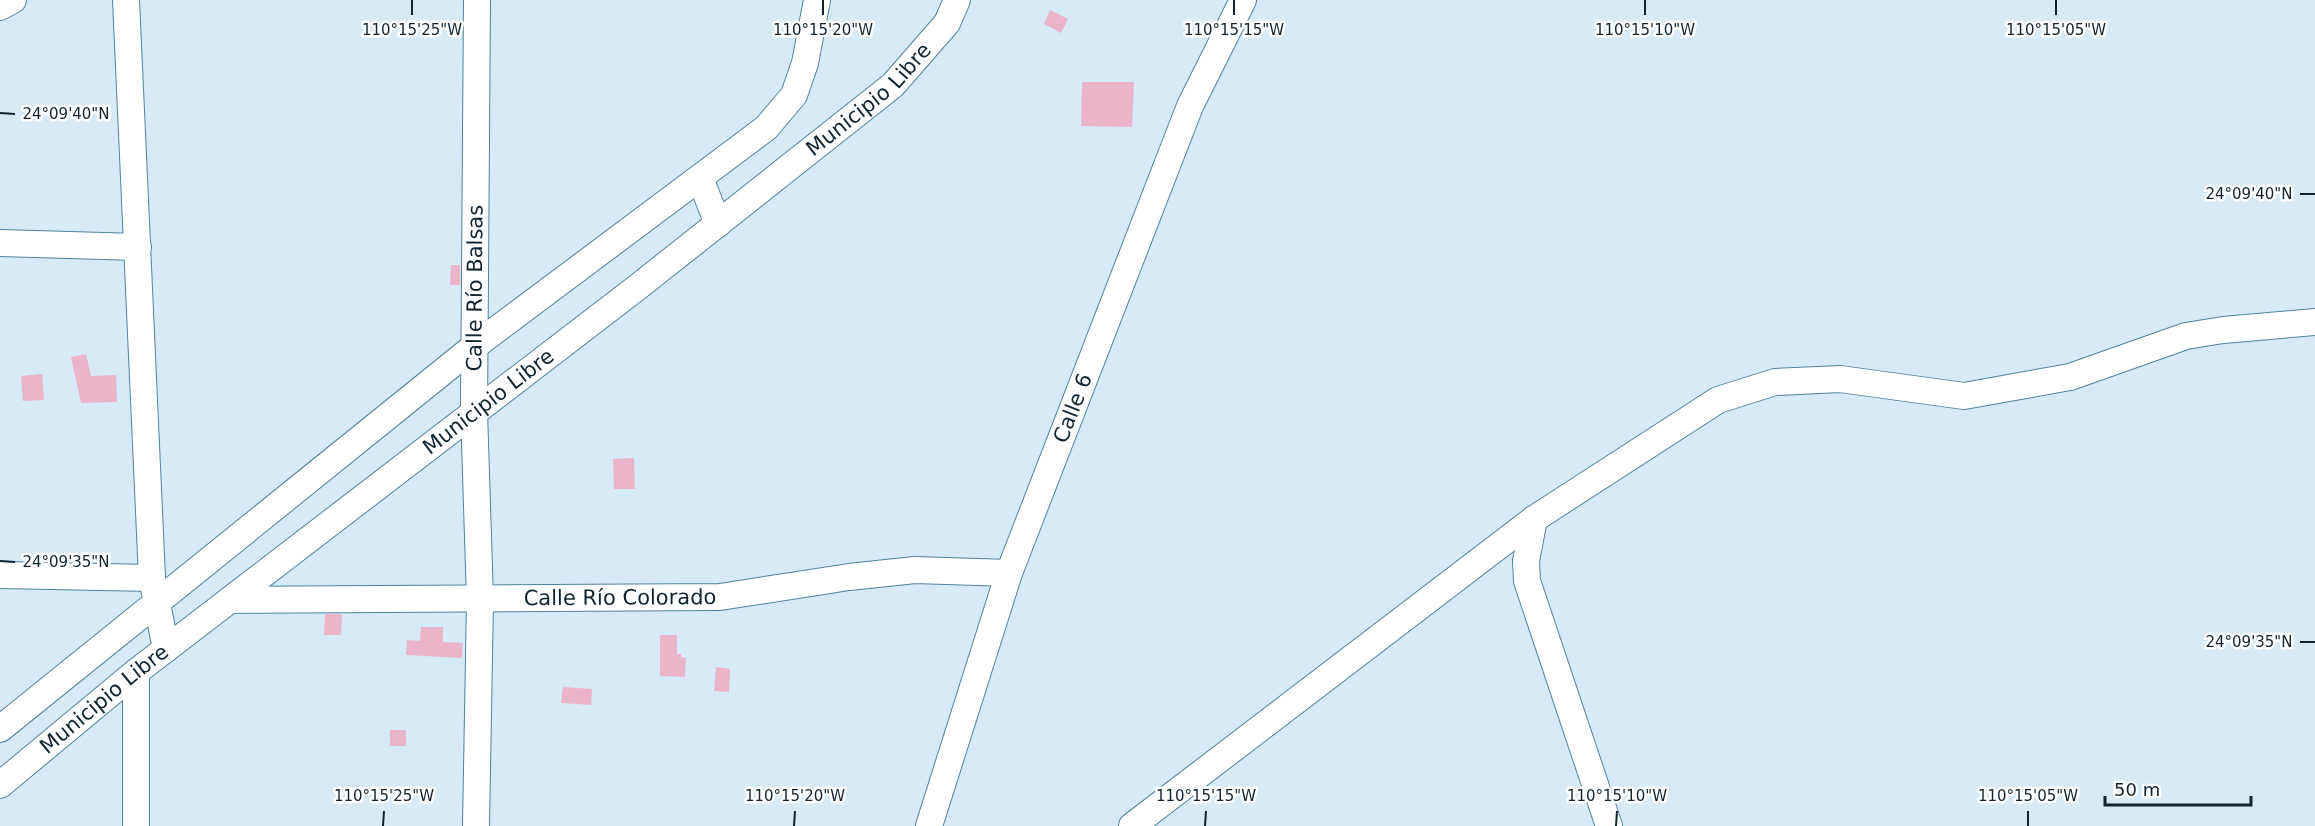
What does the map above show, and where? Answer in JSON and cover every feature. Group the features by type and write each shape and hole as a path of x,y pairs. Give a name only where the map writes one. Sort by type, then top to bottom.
{"street":[{"path":"0,7 14,0"},
{"path":"126,0 152,578 166,649"},
{"name":"Calle Río Balsas","path":"476,826 480,600 474,411 477,0"},
{"path":"0,729 476,345 766,128 794,95 805,63 817,0"},
{"name":"Municipio Libre","path":"0,785 136,672 718,224 893,86 947,22 957,0"},
{"name":"Calle 6","path":"929,826 1009,573 1190,105 1243,0"},
{"path":"700,178 718,224"},
{"path":"0,243 138,247"},
{"path":"1132,826 1534,519 1718,400 1775,382 1840,379 1964,396 2070,377 2186,336 2223,330 2315,322"},
{"path":"1534,519 1526,561 1527,580 1609,826"},
{"name":"Calle Río Colorado","path":"230,600 720,597 849,576 915,570 1009,573"},
{"path":"0,575 152,578"},
{"path":"136,672 136,826"}],"building":[{"path":"1050,10 1068,19 1061,33 1044,24"},
{"path":"1082,82 1134,82 1132,127 1081,126"},
{"path":"451,265 460,265 460,285 450,285"},
{"path":"86,354 91,376 116,375 117,402 81,403 71,357"},
{"path":"42,374 44,400 23,401 21,376"},
{"path":"634,458 635,489 614,489 613,459"},
{"path":"325,614 342,614 341,635 324,635"},
{"path":"421,627 443,627 443,642 463,643 462,658 406,655 407,640 420,641"},
{"path":"660,635 677,635 677,654 686,658 685,677 660,676"},
{"path":"716,667 730,669 729,692 714,691"},
{"path":"563,687 592,689 591,705 561,703"},
{"path":"390,730 406,730 406,746 390,746"}]}
